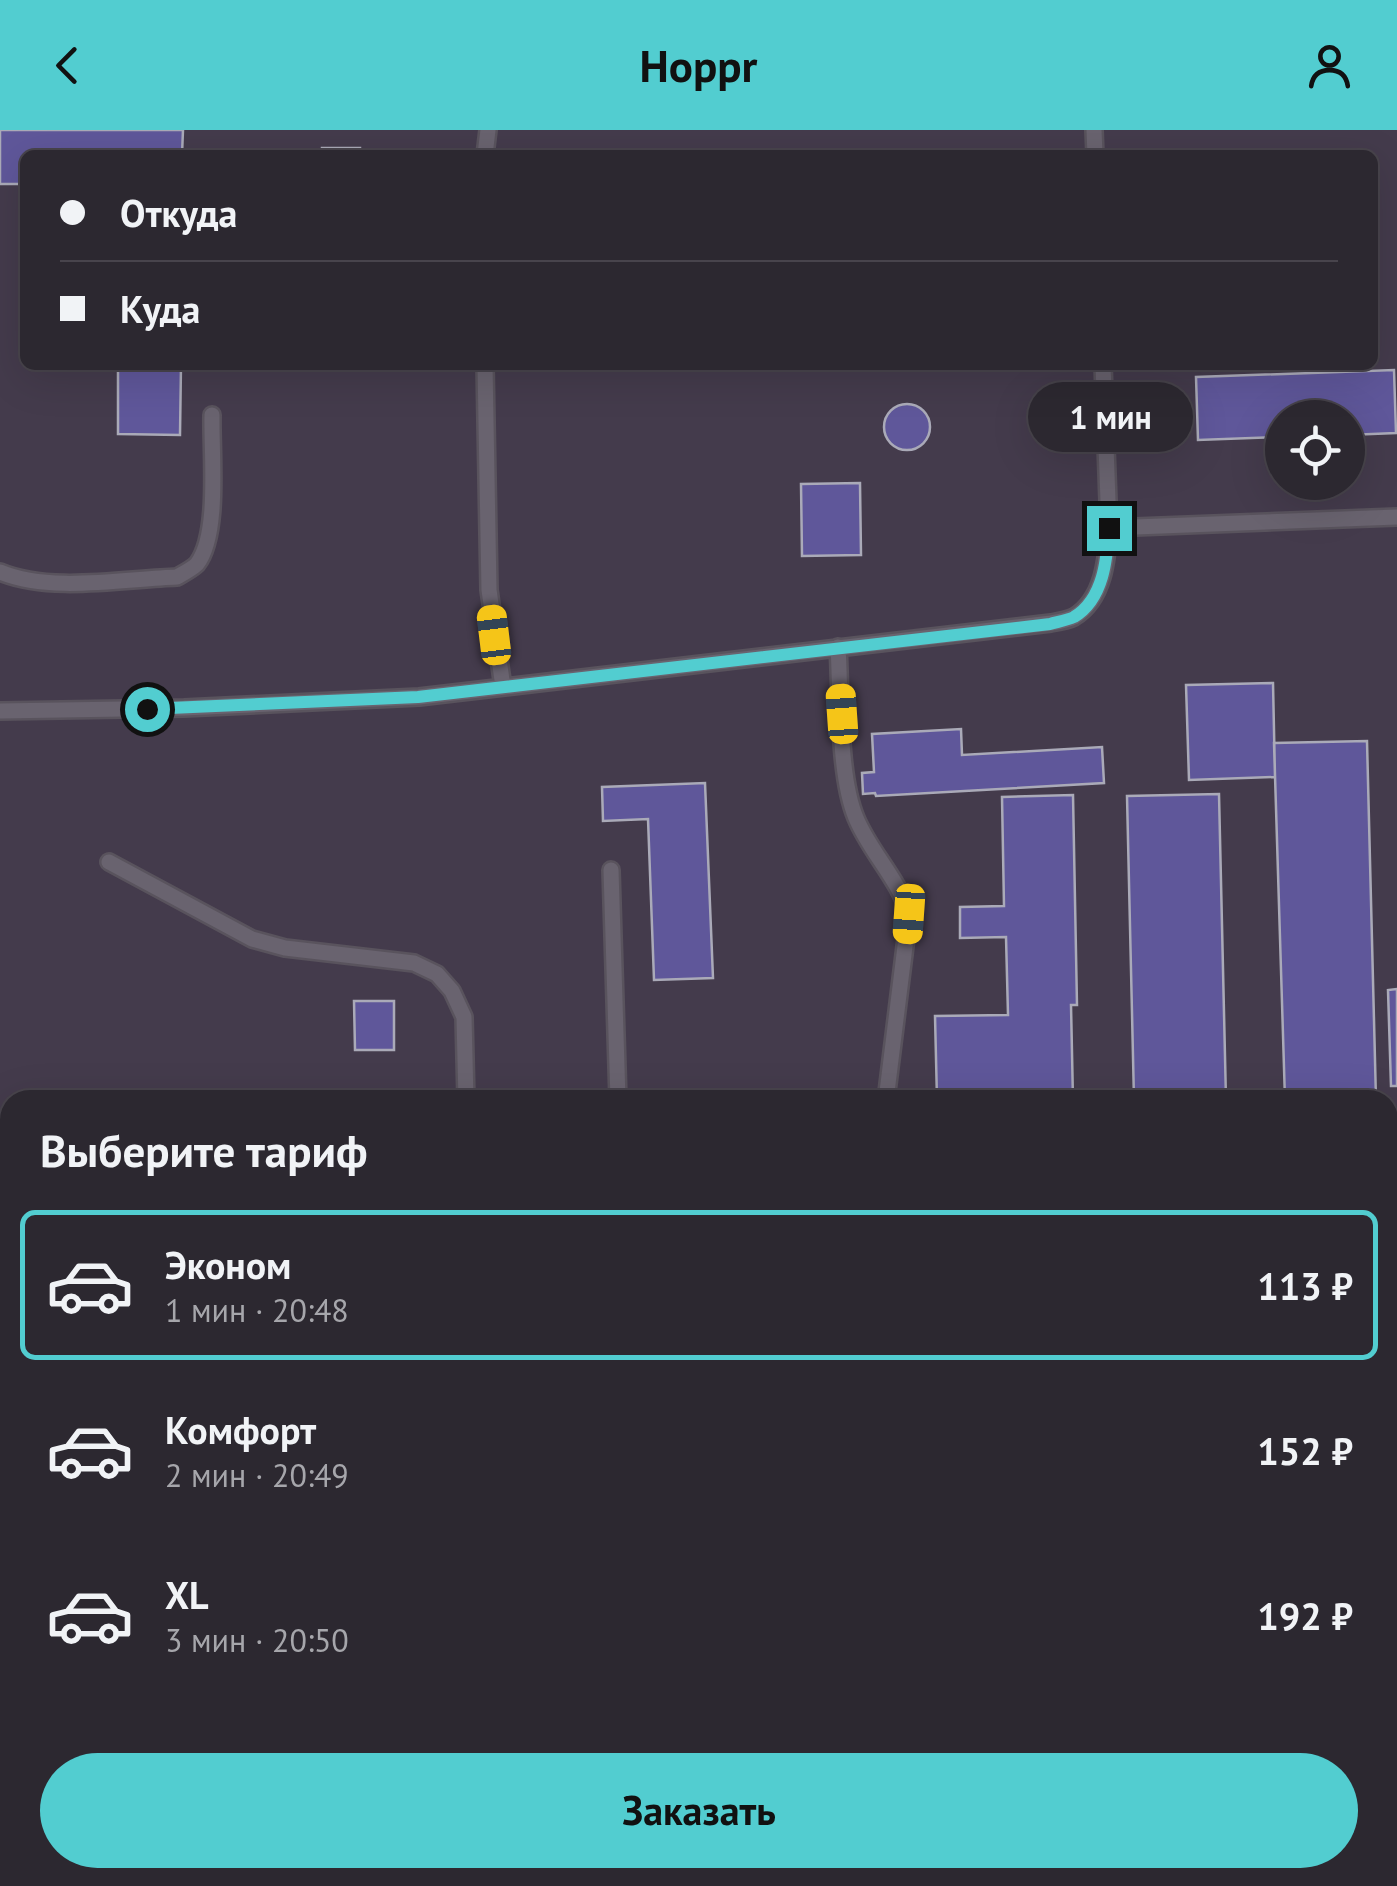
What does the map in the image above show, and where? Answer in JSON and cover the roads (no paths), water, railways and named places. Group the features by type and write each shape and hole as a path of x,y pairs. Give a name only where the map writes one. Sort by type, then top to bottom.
{"lane":[{"path":"486,370 488,590 503,687"},
{"path":"0,712 418,697 1050,624 1075,617 1094,595 1107,566 1103,370"},
{"path":"0,572 44,583 178,577 196,566 206,546 210,513 212,416"},
{"path":"1109,528 1397,517"},
{"path":"838,647 851,805 904,896 909,914 887,1090"},
{"path":"109,862 252,939 285,948 414,963 437,974 452,992 464,1017 466,1090"},
{"path":"612,870 618,1090"}]}
